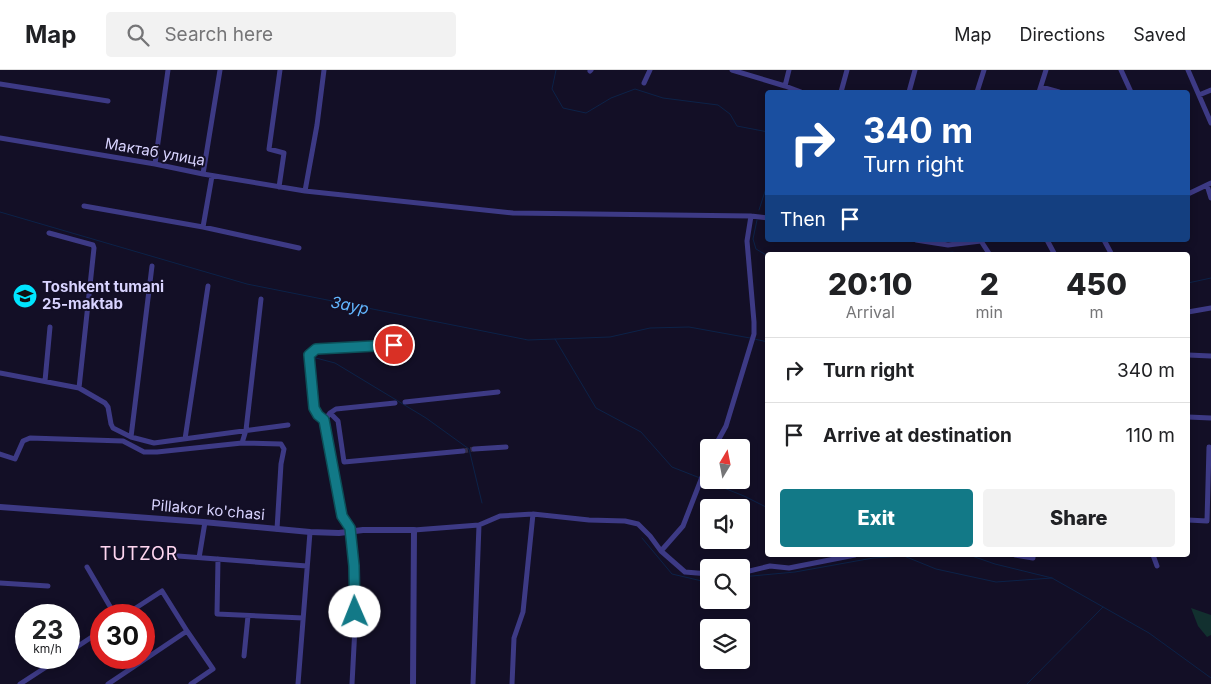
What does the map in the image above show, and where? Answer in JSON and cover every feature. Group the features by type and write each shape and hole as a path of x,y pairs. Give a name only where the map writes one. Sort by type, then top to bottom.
{"street":[{"path":"155,164 168,70"},
{"path":"203,174 220,70"},
{"path":"279,187 284,153 269,149 280,70"},
{"path":"305,192 317,125 324,70"},
{"path":"644,83 650,70"},
{"path":"732,70 796,90"},
{"path":"785,86 789,70"},
{"path":"842,90 847,70"},
{"path":"910,90 915,70"},
{"path":"979,90 984,70"},
{"path":"1040,90 1046,70"},
{"path":"1121,70 1130,90"},
{"path":"1188,70 1211,123"},
{"path":"0,84 108,100"},
{"path":"1199,95 1211,90"},
{"name":"Мактаб улица","path":"0,138 305,192 513,213 765,218"},
{"path":"203,227 212,176"},
{"path":"1190,193 1209,184 1211,198"},
{"path":"84,206 203,227 299,248"},
{"path":"719,439 726,426 754,334 747,241 751,216"},
{"path":"49,233 93,245 94,248 79,388"},
{"path":"929,242 948,245 973,242"},
{"path":"131,437 152,266"},
{"path":"185,438 208,286"},
{"path":"242,443 246,430 261,300"},
{"path":"1190,312 1211,308"},
{"path":"45,381 50,327"},
{"path":"352,684 355,626 354,566 351,532 342,516 324,420 314,408 309,355 316,349 394,345"},
{"path":"1190,355 1211,356"},
{"path":"0,374 79,388 105,403 108,407 111,426 131,437 154,443 288,425"},
{"path":"405,402 498,392"},
{"path":"324,420 336,409 395,403"},
{"path":"330,413 338,420 344,462 463,451"},
{"path":"1190,417 1211,418"},
{"path":"0,454 15,459 23,442 30,438 124,441 144,452 242,443 281,444 284,449 281,464 277,529"},
{"path":"474,450 506,447"},
{"path":"1190,520 1207,521 1210,447"},
{"path":"661,551 683,526 700,482"},
{"name":"Pillakor ko'chasi","path":"0,507 206,522 310,532 414,530"},
{"path":"512,684 514,638 523,612 533,514"},
{"path":"413,684 414,530 479,525 500,516 533,514 589,520 625,521 638,524 661,551 684,572 700,573"},
{"path":"199,558 206,522"},
{"path":"473,684 479,525"},
{"path":"298,684 310,532"},
{"path":"165,555 307,566"},
{"path":"750,571 770,566 789,568 845,557"},
{"path":"1154,557 1157,566"},
{"path":"218,559 217,614 303,618"},
{"path":"87,567 108,604"},
{"path":"0,583 48,586"},
{"path":"142,604 162,591 213,668 191,684"},
{"path":"244,656 248,616"},
{"path":"108,684 187,631"},
{"path":"20,684 43,669"}],"green space":[{"path":"1191,608 1211,615 1211,635 1207,637 1198,626"}],"waterway":[{"path":"556,70 552,89 563,108 586,113 611,98 635,89 663,98 718,105 730,114 737,126 765,131"},
{"path":"759,210 765,191"},
{"name":"Заур","path":"0,212 247,284 528,340 610,337 650,328 689,327 750,338"},
{"path":"757,220 753,239 756,249 765,254"},
{"name":"Заур","path":"1190,283 1211,278"},
{"path":"555,339 596,408 641,432 672,467 700,478"},
{"name":"Заур","path":"754,339 765,341"},
{"path":"312,357 335,363 426,418 469,449 482,503"},
{"path":"726,489 765,506"},
{"path":"642,538 672,574 700,581"},
{"path":"750,576 795,572 888,557"},
{"path":"906,557 936,569 996,582 1052,578"},
{"path":"975,557 1052,578 1149,633 1211,678"},
{"path":"1027,684 1103,607"}],"tunnel":[{"path":"463,451 474,449"}],"place":[{"name":"Toshkent tumani 25-maktab","path":"25,296"}],"district":[{"name":"TUTZOR","path":"139,554"}],"route":[{"path":"355,612 354,566 350,528 342,516 324,420 314,408 309,355 316,349 394,345"}]}
